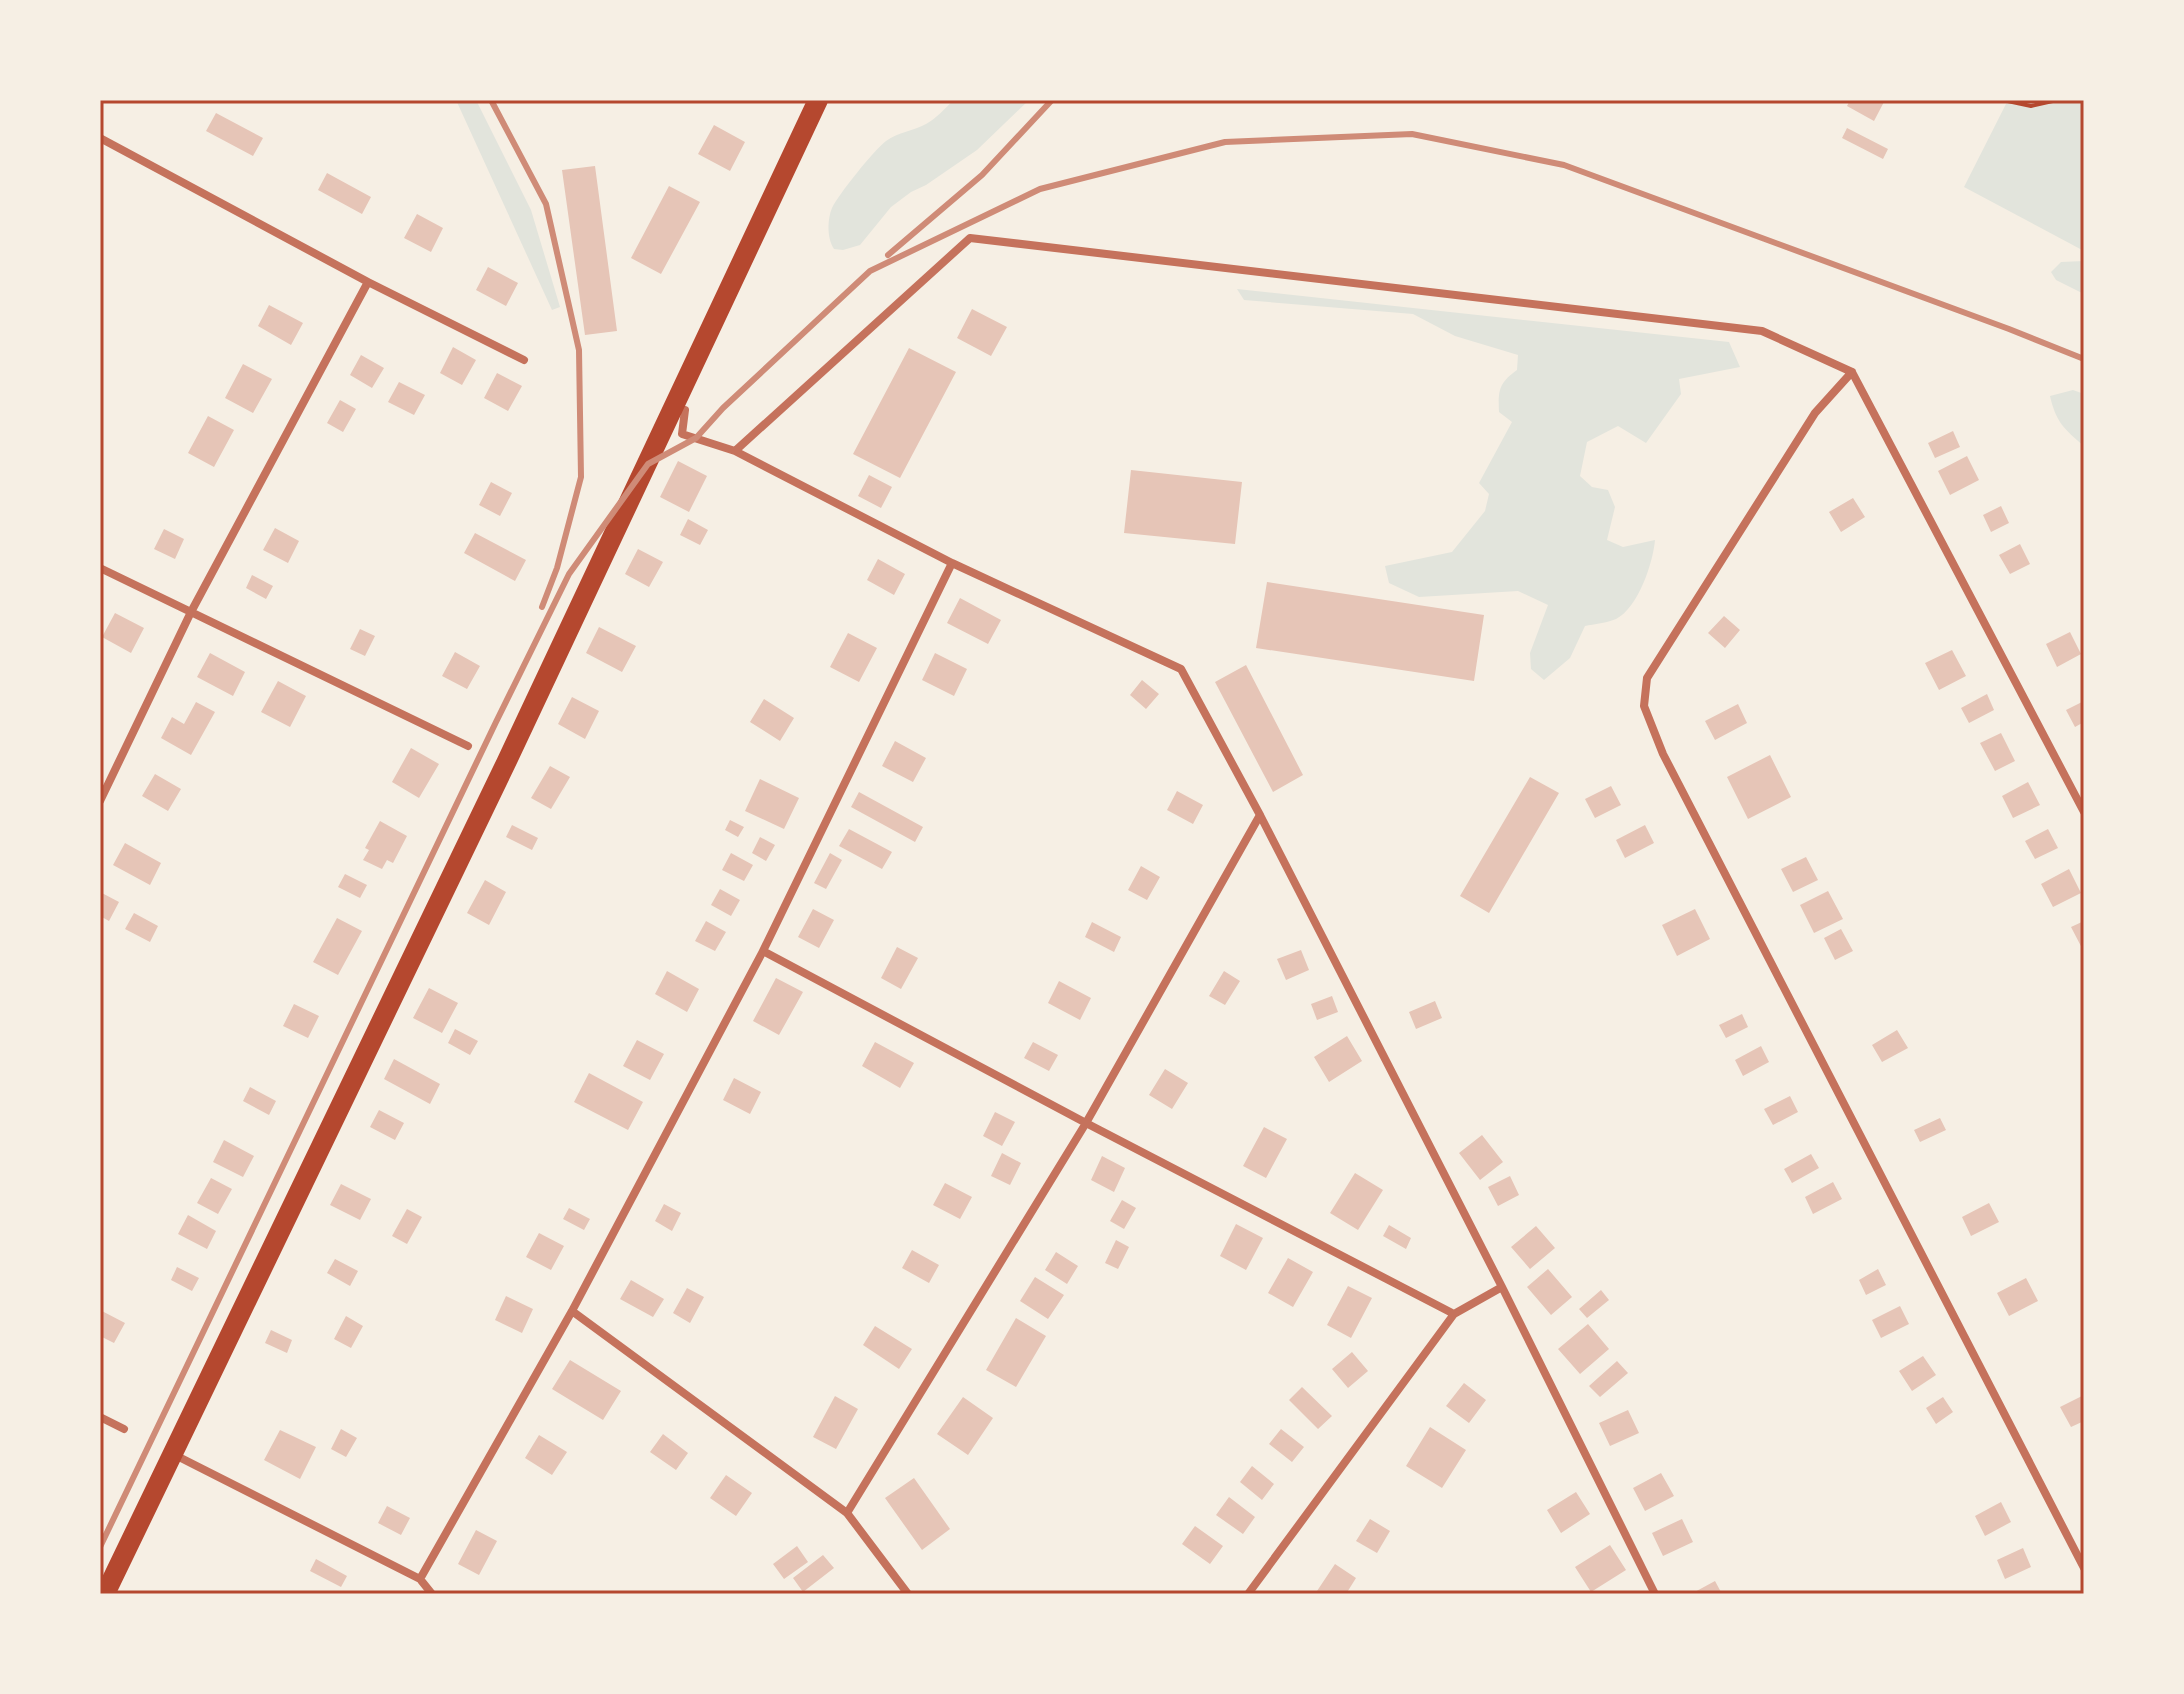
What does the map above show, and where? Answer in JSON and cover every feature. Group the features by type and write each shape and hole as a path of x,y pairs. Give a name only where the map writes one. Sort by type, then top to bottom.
{"main road":[{"path":"105,1594 574,620 818,100"}],"street":[{"path":"100,138 368,282 524,360"},
{"path":"735,451 970,238 1762,331 1852,372 2084,812"},
{"path":"100,801 191,612 368,282"},
{"path":"1852,372 1815,413 1647,678 1644,706 1663,754 2084,1568"},
{"path":"685,410 682,434 735,451 952,563 1181,669 1260,815 1502,1287 1655,1594"},
{"path":"420,1579 572,1311 763,951 952,563"},
{"path":"100,568 468,746"},
{"path":"847,1513 1086,1123 1260,815"},
{"path":"763,951 1454,1314"},
{"path":"1248,1594 1454,1314 1502,1287"},
{"path":"572,1311 847,1513 908,1594"},
{"path":"100,1417 124,1429"},
{"path":"173,1454 420,1579 432,1594"}],"path":[{"path":"2003,100 2031,106 2057,100"}],"shaded area":[{"path":"456,100 476,100 531,210 560,307 552,310"},
{"path":"954,100 1029,100 977,150 891,207 860,245 834,249 829,235 830,213 857,173 886,141 930,122"},
{"path":"2008,100 2084,100 2084,251 1964,187"},
{"path":"2084,261 2084,294 2056,280 2051,272 2061,262"},
{"path":"1237,289 1729,342 1740,367 1679,379 1681,394 1646,443 1618,426 1587,442 1580,476 1592,487 1608,490 1615,507 1607,540 1623,547 1655,540 1654,550 1643,584 1631,605 1616,619 1585,626 1570,658 1544,680 1531,669 1530,653 1548,605 1518,591 1419,597 1389,583 1385,566 1452,552 1485,511 1489,494 1479,483 1512,422 1499,412 1499,398 1503,383 1517,370 1518,355 1455,336 1413,314 1244,300"},
{"path":"2073,390 2084,394 2084,446 2062,424 2050,396"}],"building":[{"path":"1850,100 1885,100 1874,121 1847,106"},
{"path":"216,113 263,138 253,156 206,131"},
{"path":"714,125 745,142 730,171 698,154"},
{"path":"1847,128 1888,149 1883,159 1842,138"},
{"path":"595,166 617,331 585,335 562,170"},
{"path":"327,173 371,197 362,214 318,190"},
{"path":"669,186 700,202 661,274 631,258"},
{"path":"417,214 443,228 431,252 404,238"},
{"path":"488,267 518,283 506,306 476,290"},
{"path":"269,305 303,323 291,345 258,326"},
{"path":"972,309 1007,327 991,356 957,338"},
{"path":"453,347 476,360 462,385 440,373"},
{"path":"909,348 956,372 900,478 853,454"},
{"path":"361,355 384,368 372,388 350,375"},
{"path":"243,364 272,379 253,413 225,398"},
{"path":"497,373 522,386 508,411 484,398"},
{"path":"399,382 425,395 414,415 388,402"},
{"path":"340,400 356,409 343,432 327,423"},
{"path":"208,416 234,430 214,467 188,453"},
{"path":"1953,431 1960,447 1935,458 1928,443"},
{"path":"1967,456 1979,480 1950,495 1938,471"},
{"path":"678,461 707,476 689,512 660,497"},
{"path":"1131,470 1242,482 1235,544 1124,533"},
{"path":"869,475 892,487 881,508 858,496"},
{"path":"491,482 512,493 500,516 479,505"},
{"path":"1853,498 1865,517 1841,532 1829,512"},
{"path":"2001,506 2009,523 1991,532 1983,515"},
{"path":"688,519 708,530 700,545 680,535"},
{"path":"275,528 299,541 288,563 263,550"},
{"path":"164,529 184,539 175,559 154,549"},
{"path":"475,533 526,560 515,581 464,553"},
{"path":"2020,544 2030,564 2010,574 1999,555"},
{"path":"638,549 663,562 649,587 625,574"},
{"path":"878,559 905,574 894,595 867,580"},
{"path":"252,575 273,586 266,599 246,588"},
{"path":"1267,582 1484,615 1474,681 1256,648"},
{"path":"960,598 1001,620 988,644 947,623"},
{"path":"115,613 144,628 131,653 102,637"},
{"path":"1724,616 1740,630 1725,648 1708,633"},
{"path":"599,627 636,646 622,672 586,653"},
{"path":"360,629 375,636 365,656 350,649"},
{"path":"2070,632 2081,654 2057,667 2046,644"},
{"path":"848,633 877,648 859,682 830,667"},
{"path":"1952,650 1966,676 1939,690 1925,663"},
{"path":"455,652 480,666 467,689 442,676"},
{"path":"210,653 245,672 233,696 197,677"},
{"path":"935,653 967,669 954,696 922,680"},
{"path":"1246,665 1303,775 1273,792 1215,682"},
{"path":"1142,680 1159,694 1146,709 1130,695"},
{"path":"278,681 306,696 290,727 261,712"},
{"path":"1987,694 1994,710 1969,723 1961,708"},
{"path":"572,697 599,711 585,739 558,724"},
{"path":"764,699 794,718 780,741 750,722"},
{"path":"2084,701 2084,722 2075,727 2066,710"},
{"path":"196,702 215,712 191,755 161,738 172,717 184,724"},
{"path":"1738,704 1747,723 1715,740 1705,721"},
{"path":"2001,733 2015,761 1995,771 1980,743"},
{"path":"895,741 926,758 913,782 882,766"},
{"path":"411,748 439,764 419,798 392,782"},
{"path":"1770,755 1791,797 1748,819 1727,777"},
{"path":"550,766 570,777 551,809 531,798"},
{"path":"155,774 181,789 168,811 142,796"},
{"path":"1530,777 1559,793 1489,913 1460,896"},
{"path":"760,779 799,798 784,829 745,811"},
{"path":"2028,782 2040,805 2013,818 2002,796"},
{"path":"1611,786 1621,805 1595,818 1585,799"},
{"path":"1177,791 1203,805 1193,824 1167,810"},
{"path":"859,792 923,827 915,842 851,807"},
{"path":"730,820 744,827 738,837 725,830"},
{"path":"380,821 407,836 393,863 387,860 382,869 363,860 369,850 365,848"},
{"path":"512,825 538,838 532,850 506,837"},
{"path":"1645,825 1654,843 1625,858 1616,840"},
{"path":"849,829 892,852 882,869 839,846"},
{"path":"2048,829 2058,848 2035,859 2025,841"},
{"path":"760,837 775,845 766,861 752,853"},
{"path":"125,843 161,863 150,885 113,865"},
{"path":"731,853 753,865 744,881 722,870"},
{"path":"830,853 842,860 826,889 814,883"},
{"path":"1806,857 1818,880 1793,892 1781,869"},
{"path":"1141,866 1160,877 1147,900 1128,890"},
{"path":"2069,869 2081,893 2053,907 2041,884"},
{"path":"345,874 367,885 360,898 338,887"},
{"path":"485,880 506,892 489,925 467,913"},
{"path":"720,889 740,900 731,916 711,905"},
{"path":"1828,891 1843,919 1814,933 1800,905"},
{"path":"100,892 119,902 109,921 100,916"},
{"path":"813,909 834,920 819,948 798,937"},
{"path":"1695,909 1710,939 1677,956 1662,925"},
{"path":"134,913 158,926 150,942 125,929"},
{"path":"337,918 362,931 338,975 313,962"},
{"path":"706,921 726,932 715,951 695,941"},
{"path":"2084,921 2084,952 2071,927"},
{"path":"1092,922 1121,937 1114,952 1085,937"},
{"path":"1841,929 1853,951 1835,960 1824,938"},
{"path":"897,947 918,958 901,989 881,978"},
{"path":"1301,950 1309,970 1286,980 1277,959"},
{"path":"667,971 699,989 687,1012 655,994"},
{"path":"1224,971 1240,981 1225,1005 1209,996"},
{"path":"776,978 803,992 779,1035 753,1021"},
{"path":"1059,981 1091,998 1080,1020 1048,1003"},
{"path":"429,988 458,1003 442,1033 413,1018"},
{"path":"1332,996 1338,1012 1317,1020 1311,1004"},
{"path":"1435,1001 1442,1018 1416,1029 1409,1012"},
{"path":"294,1004 319,1016 308,1038 283,1026"},
{"path":"1742,1014 1748,1027 1726,1038 1719,1025"},
{"path":"455,1029 478,1041 470,1055 448,1043"},
{"path":"1897,1030 1908,1048 1882,1062 1872,1045"},
{"path":"1347,1036 1362,1061 1329,1082 1314,1057"},
{"path":"637,1040 664,1054 650,1080 623,1066"},
{"path":"875,1042 914,1063 900,1088 862,1066"},
{"path":"1033,1042 1058,1055 1049,1071 1024,1058"},
{"path":"1761,1046 1769,1062 1743,1076 1735,1060"},
{"path":"394,1059 440,1084 430,1104 384,1079"},
{"path":"1165,1069 1188,1083 1172,1109 1149,1095"},
{"path":"589,1073 643,1102 628,1130 574,1102"},
{"path":"734,1078 761,1092 750,1114 723,1100"},
{"path":"250,1087 276,1101 269,1115 243,1101"},
{"path":"1790,1096 1798,1112 1773,1125 1764,1109"},
{"path":"379,1110 404,1123 395,1140 370,1127"},
{"path":"995,1112 1015,1122 1002,1146 983,1136"},
{"path":"1940,1118 1946,1130 1920,1142 1914,1130"},
{"path":"1264,1127 1287,1139 1266,1178 1243,1166"},
{"path":"1482,1135 1503,1162 1480,1180 1459,1153"},
{"path":"224,1140 254,1156 243,1177 213,1162"},
{"path":"1002,1153 1021,1163 1010,1185 991,1176"},
{"path":"1811,1154 1819,1168 1792,1183 1784,1169"},
{"path":"1102,1156 1125,1168 1114,1192 1091,1180"},
{"path":"1355,1173 1383,1190 1358,1230 1330,1213"},
{"path":"1510,1176 1519,1195 1498,1206 1488,1187"},
{"path":"211,1178 232,1189 218,1214 197,1203"},
{"path":"1833,1182 1842,1199 1813,1214 1805,1197"},
{"path":"945,1183 972,1197 960,1219 933,1205"},
{"path":"341,1184 371,1199 360,1220 330,1205"},
{"path":"1122,1200 1136,1208 1124,1229 1110,1221"},
{"path":"1989,1203 1999,1222 1971,1236 1962,1217"},
{"path":"664,1204 681,1213 672,1231 655,1221"},
{"path":"569,1208 590,1219 584,1230 563,1219"},
{"path":"407,1209 422,1217 407,1244 392,1236"},
{"path":"188,1215 216,1231 207,1249 178,1234"},
{"path":"1236,1224 1263,1238 1246,1270 1220,1256"},
{"path":"1389,1225 1411,1238 1406,1249 1383,1236"},
{"path":"1536,1226 1555,1248 1530,1269 1511,1247"},
{"path":"539,1233 564,1246 551,1270 526,1257"},
{"path":"1116,1240 1129,1247 1118,1269 1105,1263"},
{"path":"912,1250 939,1265 929,1283 902,1268"},
{"path":"1056,1252 1078,1266 1067,1284 1045,1270"},
{"path":"1288,1258 1313,1272 1293,1307 1268,1293"},
{"path":"335,1259 358,1271 350,1286 327,1273"},
{"path":"177,1267 199,1278 192,1291 171,1280"},
{"path":"1548,1269 1572,1297 1551,1315 1527,1287"},
{"path":"1878,1269 1886,1285 1866,1295 1859,1280"},
{"path":"1035,1277 1064,1295 1048,1319 1020,1301"},
{"path":"2026,1278 2038,1301 2009,1316 1997,1293"},
{"path":"631,1280 664,1299 653,1317 620,1299"},
{"path":"1348,1286 1372,1298 1351,1338 1327,1325"},
{"path":"687,1288 704,1297 690,1323 673,1313"},
{"path":"1601,1290 1609,1300 1587,1318 1579,1309"},
{"path":"506,1296 533,1309 522,1333 495,1320"},
{"path":"1900,1306 1909,1324 1881,1338 1872,1320"},
{"path":"100,1310 125,1323 114,1343 100,1336"},
{"path":"346,1316 363,1326 351,1348 334,1339"},
{"path":"1016,1318 1046,1336 1016,1387 986,1370"},
{"path":"1588,1324 1609,1349 1580,1374 1558,1349"},
{"path":"875,1326 912,1349 899,1369 863,1345"},
{"path":"271,1330 292,1340 287,1353 265,1343"},
{"path":"1352,1352 1368,1371 1348,1388 1332,1369"},
{"path":"1923,1356 1936,1375 1912,1391 1899,1371"},
{"path":"570,1360 621,1391 603,1420 552,1389"},
{"path":"1617,1361 1628,1373 1600,1397 1589,1386"},
{"path":"1464,1383 1486,1400 1469,1423 1446,1406"},
{"path":"1302,1387 1332,1416 1318,1429 1289,1400"},
{"path":"2084,1395 2084,1421 2071,1427 2060,1407"},
{"path":"835,1396 858,1409 836,1449 813,1437"},
{"path":"963,1397 993,1418 968,1455 937,1434"},
{"path":"1943,1397 1953,1412 1936,1424 1926,1408"},
{"path":"1628,1410 1639,1433 1610,1446 1599,1423"},
{"path":"1430,1427 1466,1450 1442,1488 1406,1466"},
{"path":"341,1429 357,1438 346,1457 331,1449"},
{"path":"1281,1429 1304,1447 1292,1462 1269,1444"},
{"path":"280,1430 316,1447 300,1479 264,1460"},
{"path":"663,1434 688,1453 676,1470 650,1452"},
{"path":"539,1435 567,1452 552,1475 525,1458"},
{"path":"1252,1466 1274,1484 1262,1500 1240,1482"},
{"path":"1661,1473 1674,1496 1645,1511 1633,1488"},
{"path":"726,1475 752,1493 736,1516 710,1498"},
{"path":"914,1478 950,1529 922,1550 885,1498"},
{"path":"1576,1492 1590,1514 1561,1533 1547,1510"},
{"path":"1229,1497 1255,1517 1243,1534 1216,1515"},
{"path":"2001,1502 2011,1522 1985,1536 1975,1516"},
{"path":"387,1506 410,1518 401,1535 378,1523"},
{"path":"1370,1519 1390,1531 1377,1553 1356,1541"},
{"path":"1682,1519 1693,1542 1663,1556 1652,1533"},
{"path":"1195,1526 1223,1546 1210,1564 1182,1544"},
{"path":"476,1530 497,1541 479,1575 458,1564"},
{"path":"1610,1545 1626,1570 1591,1592 1575,1567"},
{"path":"797,1546 808,1562 784,1579 773,1564"},
{"path":"2023,1548 2031,1567 2005,1579 1997,1560"},
{"path":"823,1555 834,1568 803,1592 793,1578"},
{"path":"316,1559 347,1576 341,1587 310,1571"},
{"path":"1335,1564 1356,1578 1346,1594 1315,1594"},
{"path":"1715,1581 1722,1594 1691,1594"}],"railway":[{"path":"491,100 546,204 579,350 581,477 557,568 542,607"},
{"path":"888,255 982,175 1052,100"},
{"path":"100,1547 569,574 648,464 696,438 723,408 870,271 1040,189 1225,142 1412,134 1564,165 2084,359"}]}
